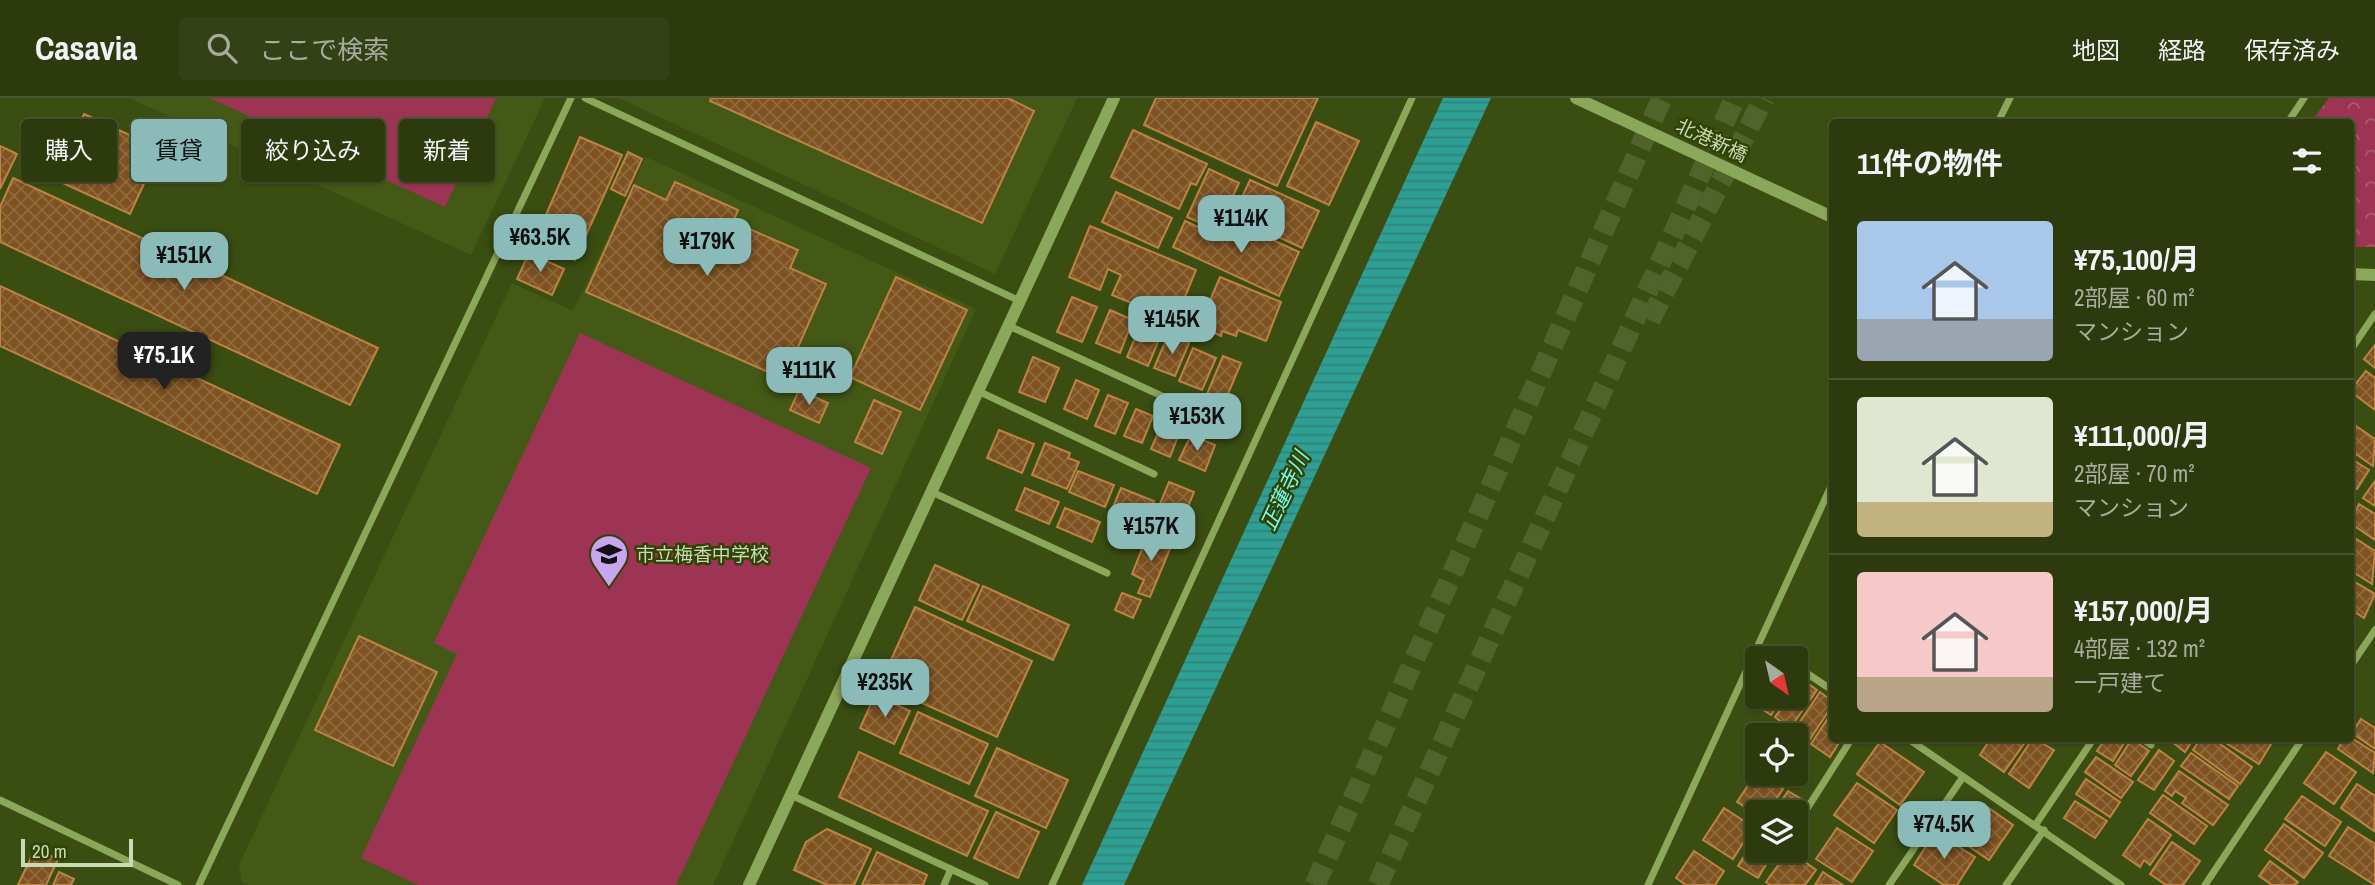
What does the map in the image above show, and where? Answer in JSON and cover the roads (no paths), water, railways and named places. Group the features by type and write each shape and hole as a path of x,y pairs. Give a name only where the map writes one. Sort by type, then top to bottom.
{"street":[{"path":"199,885 571,98"},
{"path":"585,98 1020,301"},
{"path":"749,885 1114,98"},
{"path":"1052,885 1412,98"},
{"name":"北港新橋","path":"1576,98 1829,216"},
{"path":"2000,119 2010,98"},
{"path":"2290,119 2304,98"},
{"path":"2354,274 2375,275"},
{"path":"2354,345 2375,314"},
{"path":"1009,326 1186,407"},
{"path":"978,391 1154,474"},
{"path":"1648,885 1829,491"},
{"path":"932,492 1107,573"},
{"path":"2354,661 2375,630"},
{"path":"1808,674 1829,688"},
{"path":"1808,807 1849,742"},
{"path":"1913,742 2036,824 2121,885"},
{"path":"2036,824 2091,742"},
{"path":"2147,742 2151,745"},
{"path":"2205,885 2300,742"},
{"path":"1889,885 1963,777"},
{"path":"791,795 985,885"},
{"path":"1,804 178,885"},
{"path":"2006,885 2044,830"},
{"path":"944,885 951,869"}],"water":[{"name":"正蓮寺川","path":"1443,98 1491,98 1124,885 1082,885"}],"tunnel":[{"path":"1315,885 1662,98"},
{"path":"1378,885 1735,98"},
{"path":"1650,320 1764,98"}],"place":[{"name":"市立梅香中学校","path":"609,588"}]}
